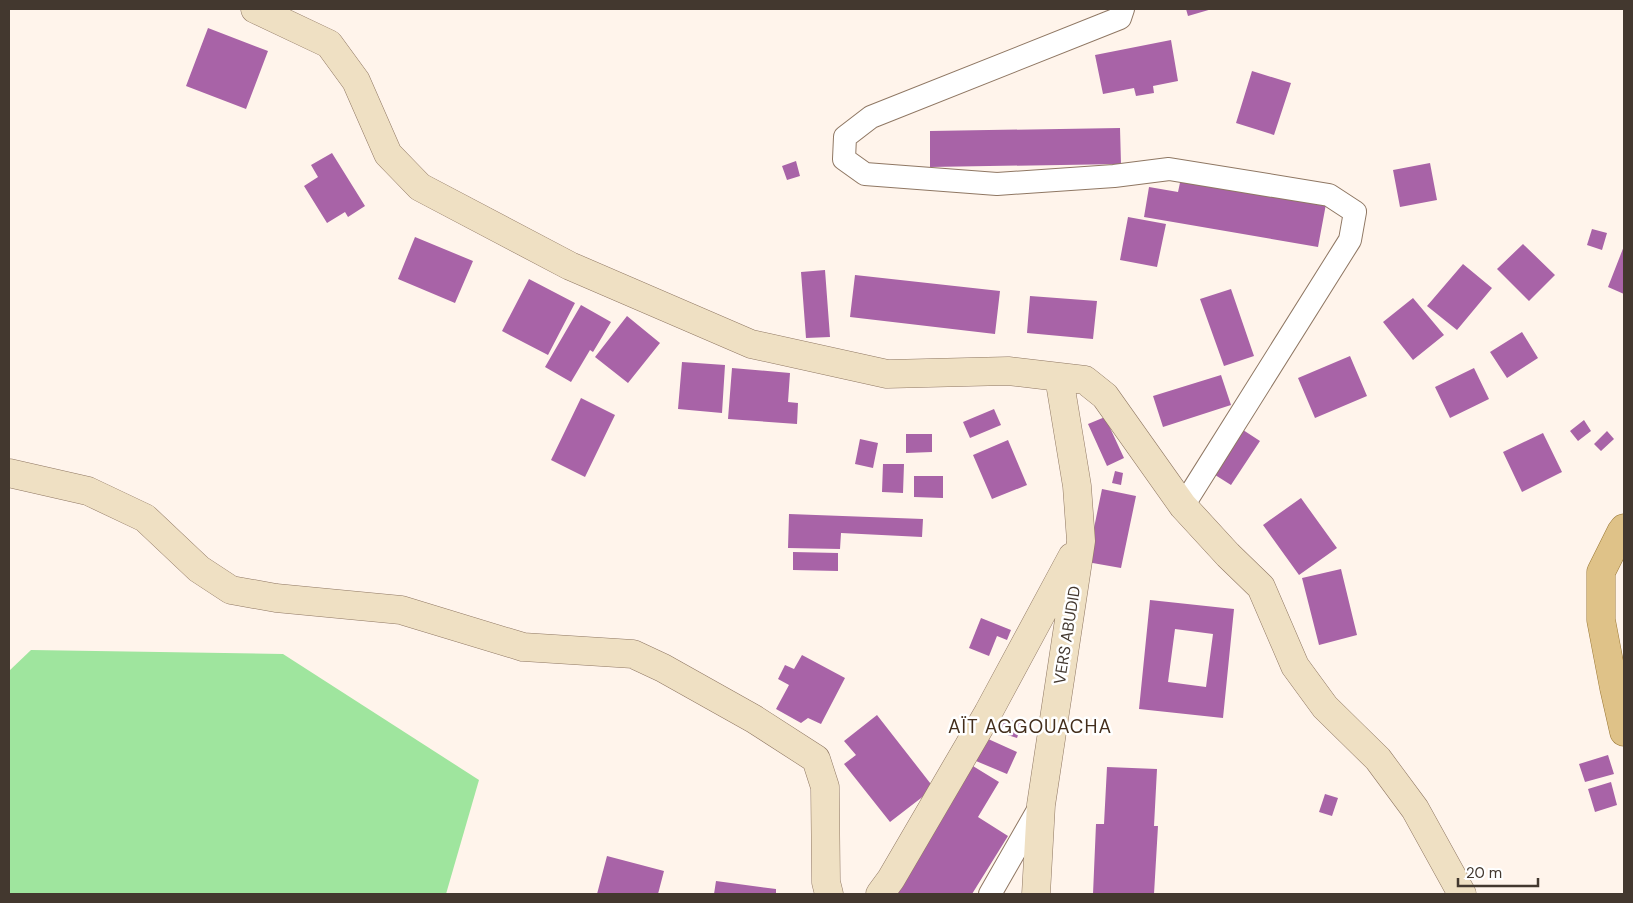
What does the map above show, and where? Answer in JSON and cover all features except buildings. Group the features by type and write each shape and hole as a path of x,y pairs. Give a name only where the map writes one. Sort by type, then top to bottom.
{"main road":[{"path":"1624,528 1600,572 1601,620 1624,732"}],"street":[{"path":"255,9 329,44 356,81 388,154 420,187 570,266 751,344 887,374 1008,371 1085,380 1105,396 1183,506 1228,555 1261,587 1295,666 1325,707 1378,759 1415,810 1462,894"},
{"path":"1123,9 1120,18 871,117 844,137 844,159 865,174 997,184 1114,176 1169,169 1329,195 1355,212 1350,240 1183,506"},
{"name":"VERS ABUDID","path":"1036,894 1041,805 1081,541 1077,486 1059,377"},
{"path":"9,474 88,491 145,518 199,569 231,590 276,598 402,610 523,647 633,654 663,668 754,719 816,759 825,787 826,882 829,894"},
{"path":"880,894 891,879 988,713 1081,541"},
{"path":"990,894 1041,805"}],"green space":[{"path":"31,650 283,654 479,780 446,894 9,894 9,671"}],"district":[{"name":"AÏT AGGOUACHA","path":"1030,726"}]}
